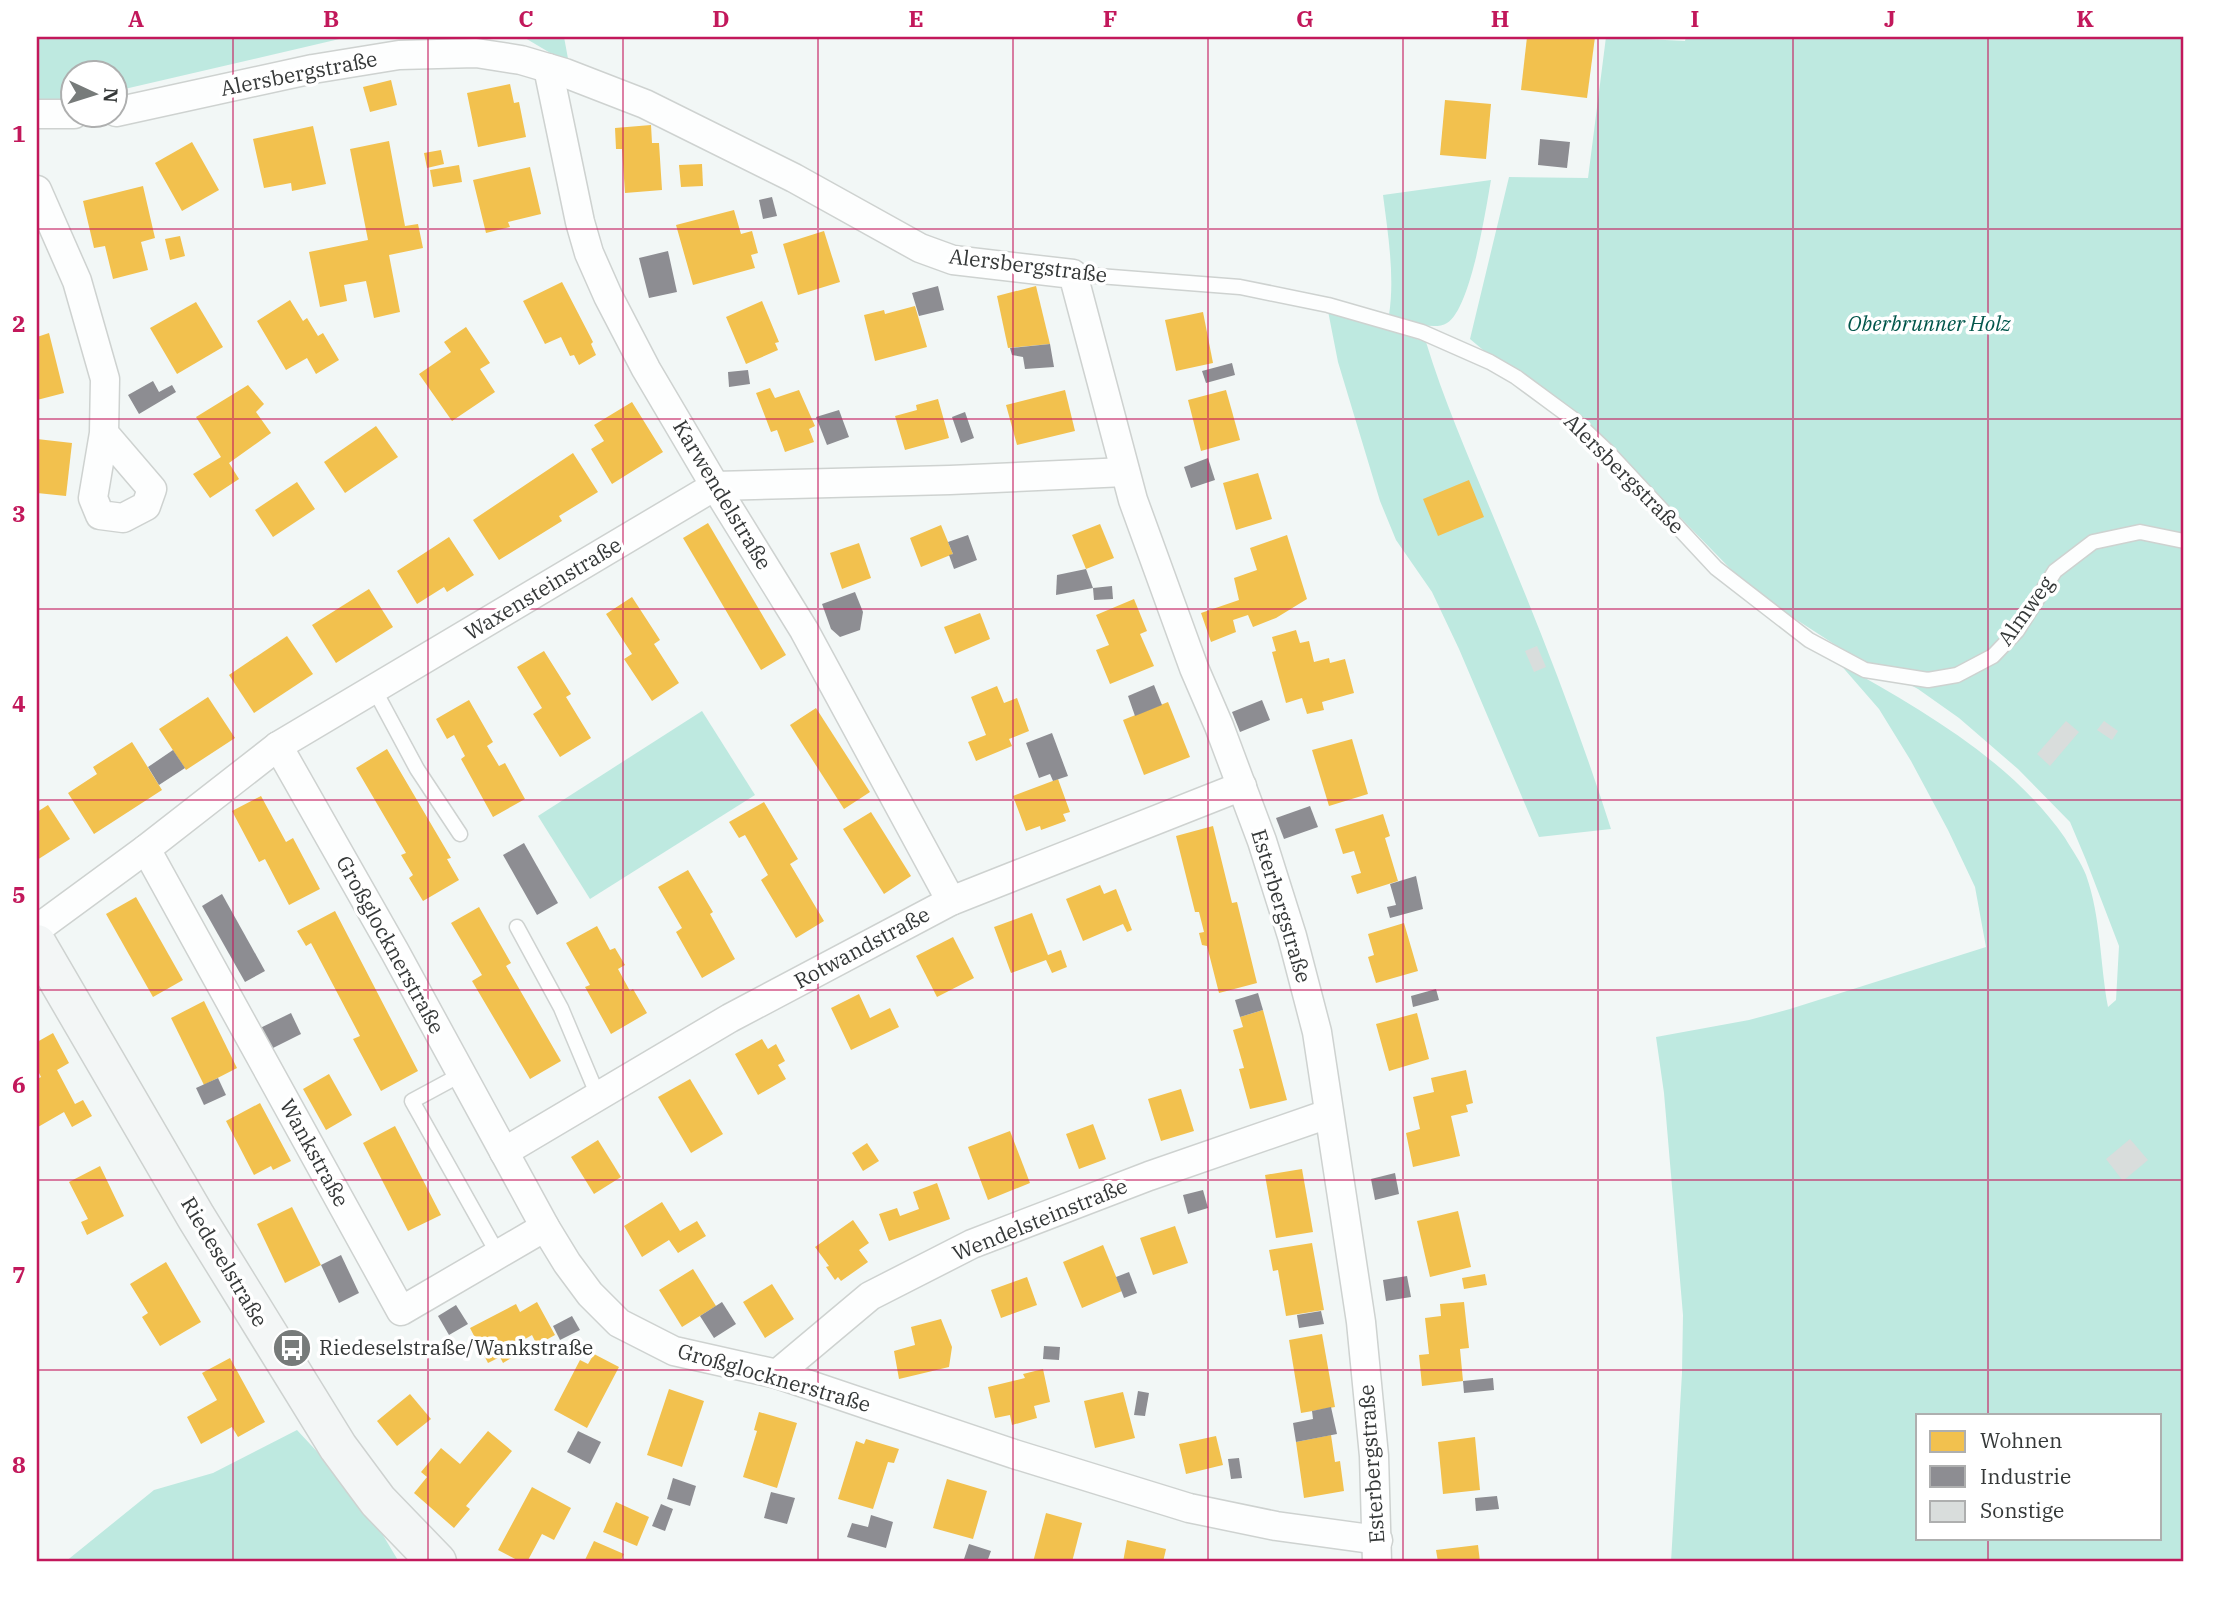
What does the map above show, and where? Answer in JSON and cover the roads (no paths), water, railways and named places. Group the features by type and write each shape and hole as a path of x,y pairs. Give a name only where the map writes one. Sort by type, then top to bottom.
{"street":[{"name":"Alersbergstraße","path":"130,109 313,69 399,55 476,53 520,60 645,104 794,178 920,248 953,260 1073,274"},
{"name":"Karwendelstraße","path":"548,68 580,222 589,253 608,296 646,369 804,630 951,901"},
{"path":"37,114 60,114"},
{"path":"37,190 76,281 106,379 104,433"},
{"name":"Esterbergstraße","path":"1073,274 1133,500 1266,852 1303,974 1317,1032 1361,1322 1374,1456 1378,1551"},
{"name":"Waxensteinstraße","path":"37,929 146,849 278,746 715,486 1125,472"},
{"name":"Großglocknerstraße","path":"278,746 395,951 545,1227 567,1264 590,1294 619,1323 674,1351 777,1374 1026,1458 1189,1508 1378,1551"},
{"name":"Rotwandstraße","path":"504,1152 730,1018 951,901 1242,786"},
{"name":"Wankstraße","path":"146,849 401,1311 545,1227"},
{"name":"Riedeselstraße","path":"37,944 196,1217 330,1435 378,1502 437,1562"},
{"name":"Wendelsteinstraße","path":"777,1374 870,1296 972,1244 1125,1185 1328,1114"}],"lane":[{"name":"Alersbergstraße","path":"1073,274 1240,287 1291,297 1365,314 1444,340 1480,357 1516,377 1573,419 1607,451 1716,568 1809,640 1865,670"},
{"name":"Almweg","path":"1865,670 1928,680 1957,675 1993,656 2017,631 2055,571 2093,542 2140,532 2184,541"},
{"path":"374,689 417,769 460,834"},
{"path":"517,927 561,1008 598,1096"},
{"path":"462,1074 412,1101 498,1254"}],"place":[{"name":"Riedeselstraße/Wankstraße","path":"292,1348"}],"park label":[{"name":"Oberbrunner Holz","path":"1929,324"}]}
